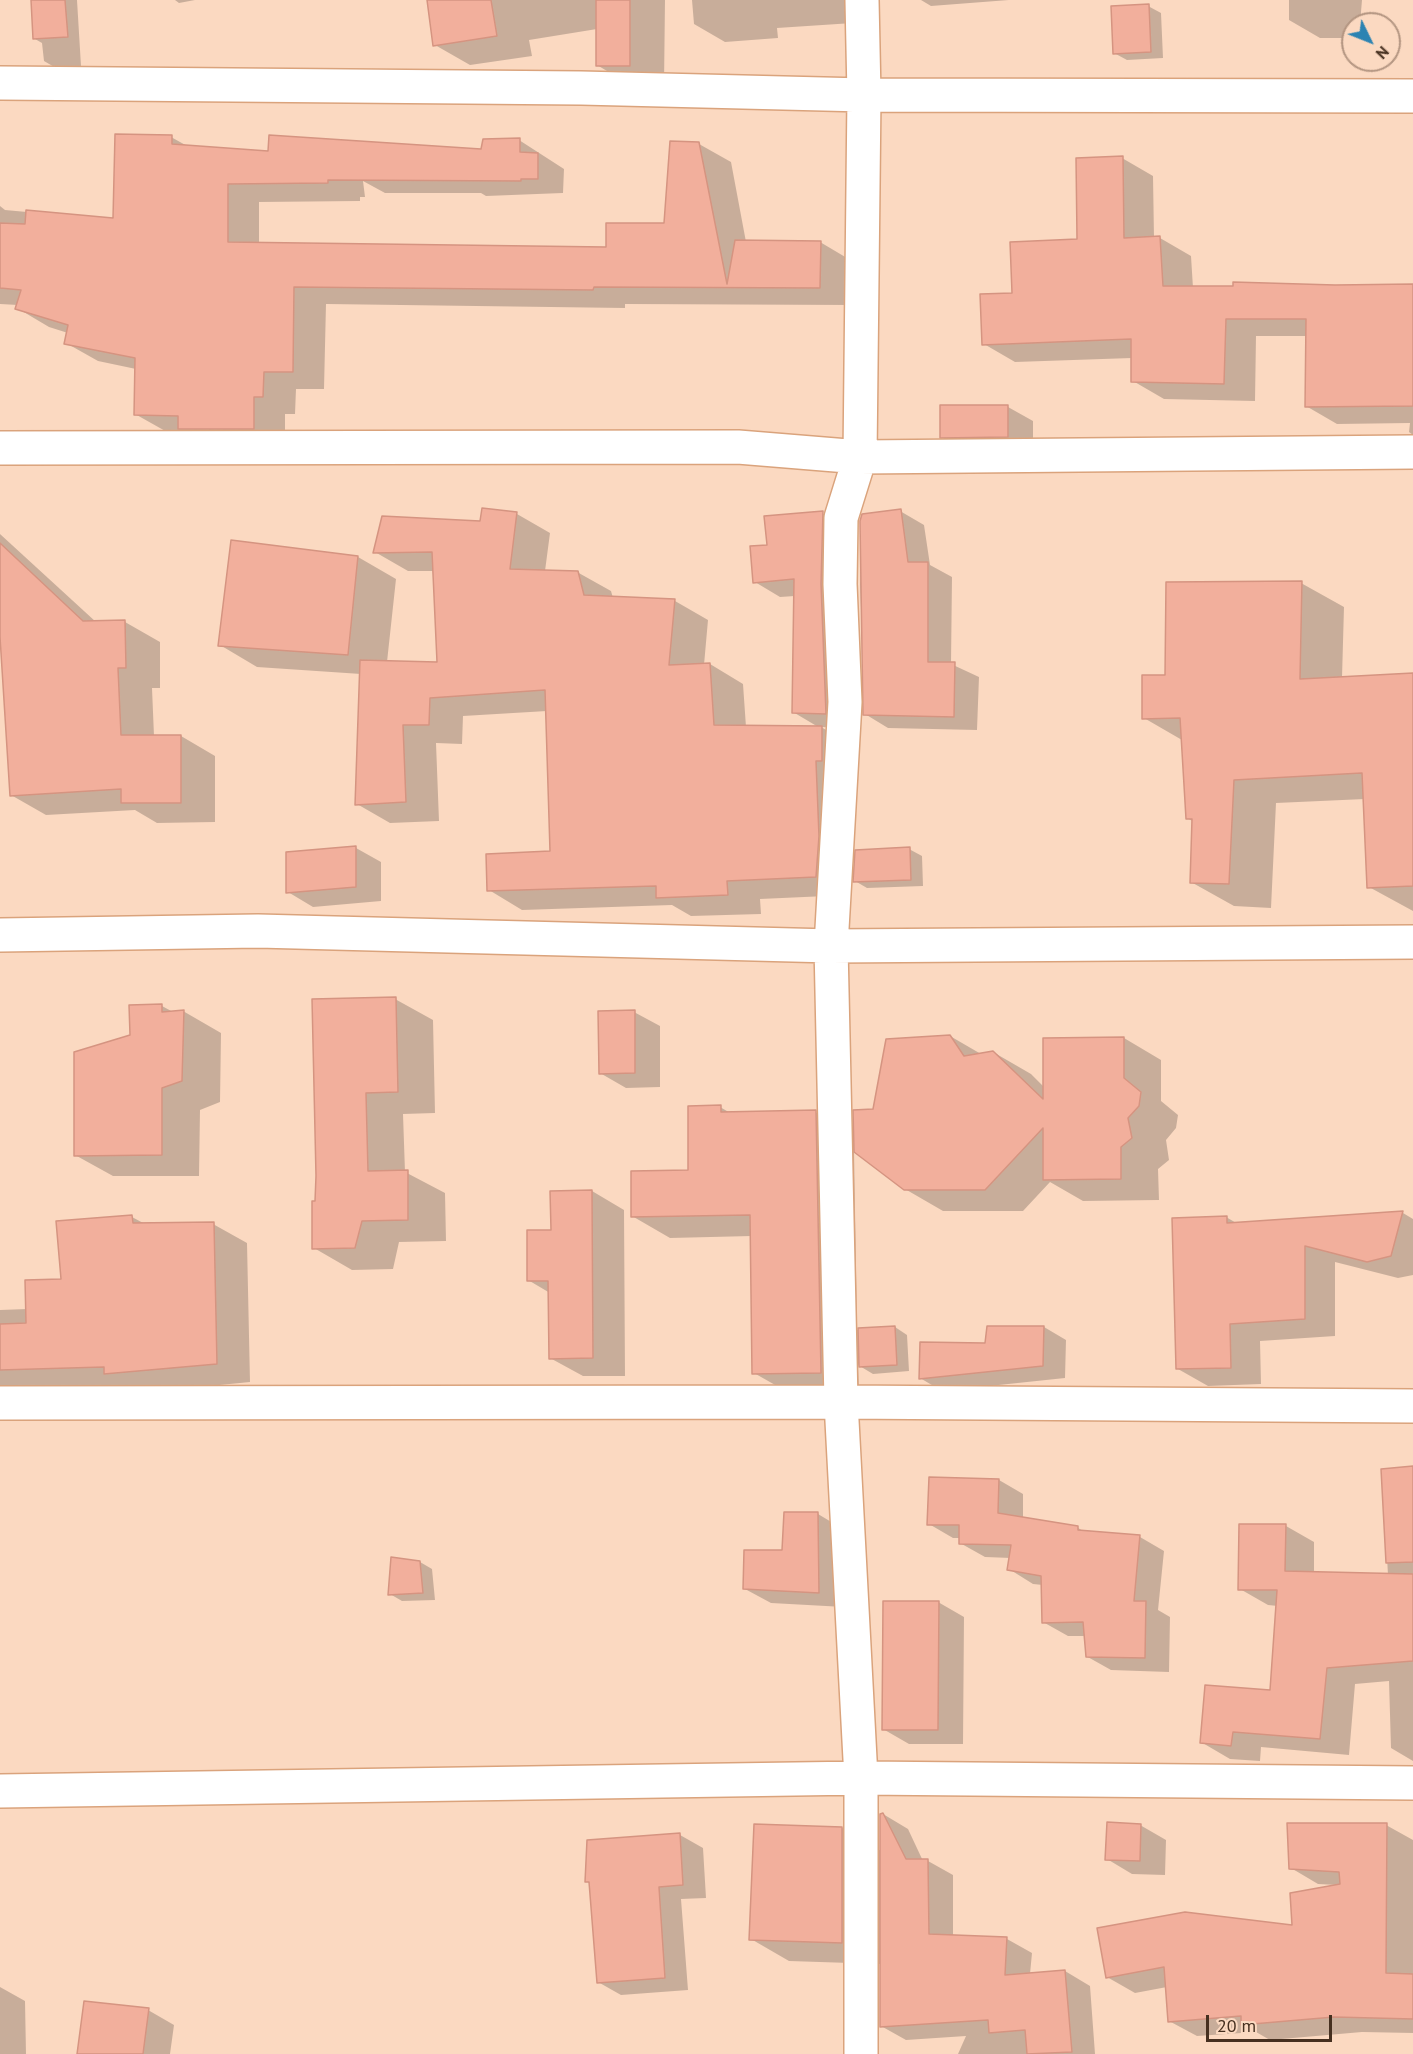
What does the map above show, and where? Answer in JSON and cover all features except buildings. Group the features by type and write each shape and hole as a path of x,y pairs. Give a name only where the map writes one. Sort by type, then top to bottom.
{"street":[{"path":"861,2054 861,1778 841,1402 831,946 846,702 840,584 841,518 860,457 864,95 862,0"},
{"path":"0,83 581,88 864,95 1413,96"},
{"path":"0,448 66,450 738,447 860,457 1413,452"},
{"path":"0,935 258,931 831,946 1413,942"},
{"path":"0,1403 841,1402 1413,1406"},
{"path":"0,1791 861,1778 1413,1783"}]}
